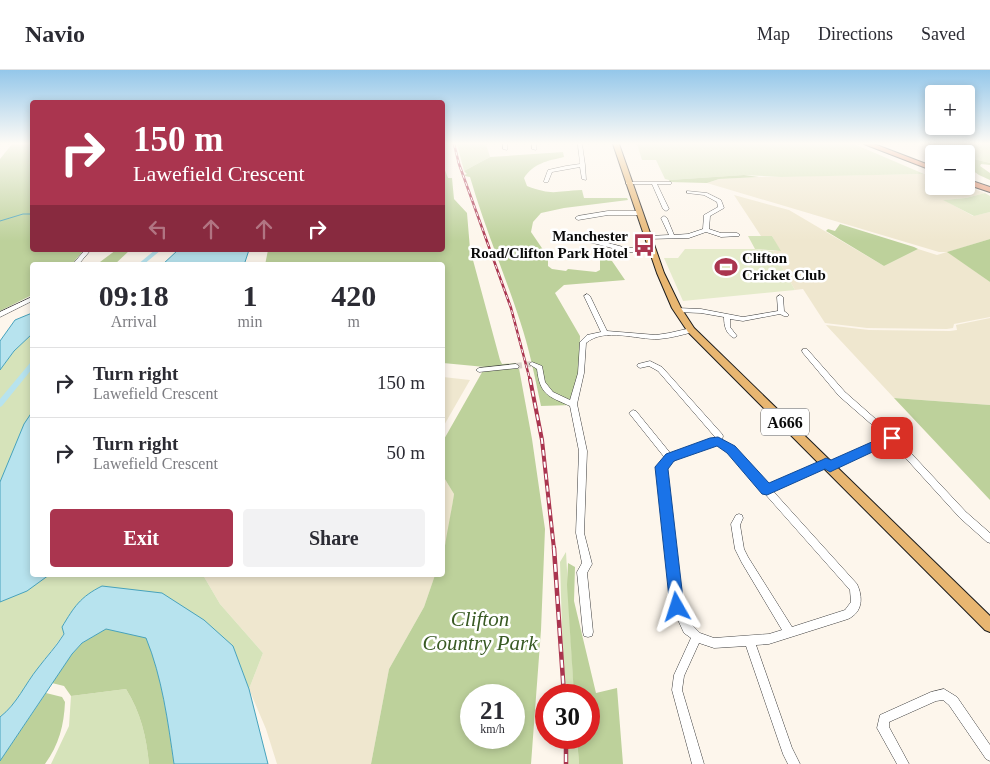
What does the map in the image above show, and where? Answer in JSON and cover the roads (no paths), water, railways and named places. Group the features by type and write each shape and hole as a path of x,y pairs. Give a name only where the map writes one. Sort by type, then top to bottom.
{"highway":[{"path":"975,178 990,184"},
{"path":"975,184 990,190"}],"main road":[{"name":"A666","path":"626,176 666,288 677,310 691,330 990,625"}],"street":[{"path":"546,181 548,176"},
{"path":"628,183 669,183"},
{"path":"654,183 666,209"},
{"path":"692,190 718,200 721,205 719,210"},
{"path":"706,230 707,215 719,210 727,213"},
{"path":"578,218 608,213 638,213"},
{"path":"666,221 672,237"},
{"path":"648,238 694,235 706,230 729,238 737,235"},
{"path":"566,237 592,240 627,250 651,250"},
{"path":"78,262 86,252"},
{"path":"587,296 605,334"},
{"path":"677,310 701,311 748,320 783,314 780,297"},
{"path":"0,315 30,300"},
{"path":"727,317 727,327 734,336"},
{"path":"588,632 582,572 590,565 580,533 583,451 573,404 581,373 583,342 592,335 605,334 657,338 691,330"},
{"path":"805,351 842,394 892,438 963,515 990,539"},
{"path":"640,366 650,363 660,369 719,436 718,442"},
{"path":"532,364 540,368 542,383 550,394 573,404"},
{"path":"479,370 516,366"},
{"path":"632,411 670,458"},
{"path":"767,490 892,438"},
{"path":"710,442 718,442 731,449 854,587 857,595 857,604 854,610 848,614 769,639 750,642 714,643 697,637 688,629 677,607 662,467 670,458 710,442"},
{"path":"739,518 735,524 740,549 789,632"},
{"path":"697,637 679,675 677,690 698,764"},
{"path":"750,642 787,750 794,764"},
{"path":"903,764 883,728 884,719 935,696 944,694 952,701 990,755"}],"water":[{"path":"176,252 248,252 245,262 165,262"},
{"path":"30,314 30,336 14,351 0,370 0,341 15,320"},
{"path":"30,415 30,577 46,577 27,591 0,602 0,482 24,424"},
{"path":"102,586 162,593 204,620 233,646 249,689 268,764 174,764 160,684 146,638 106,629 82,643 72,654 0,761 0,717 16,700 33,674 61,639 64,634 62,627 74,608 88,594"}],"waterway":[{"path":"0,221 23,214 30,214"},
{"path":"144,262 156,252"},
{"path":"0,404 30,367"}],"tunnel":[{"path":"516,366 532,364"}],"railway":[{"path":"463,176 511,308 530,380"},
{"path":"530,379 542,440 554,549"},
{"path":"554,548 563,684"},
{"path":"566,749 566,764"}],"place":[{"name":"Manchester Road/Clifton Park Hotel","path":"644,245"},
{"name":"Clifton Cricket Club","path":"726,267"}],"park label":[{"name":"Clifton Country Park","path":"480,631"}]}
